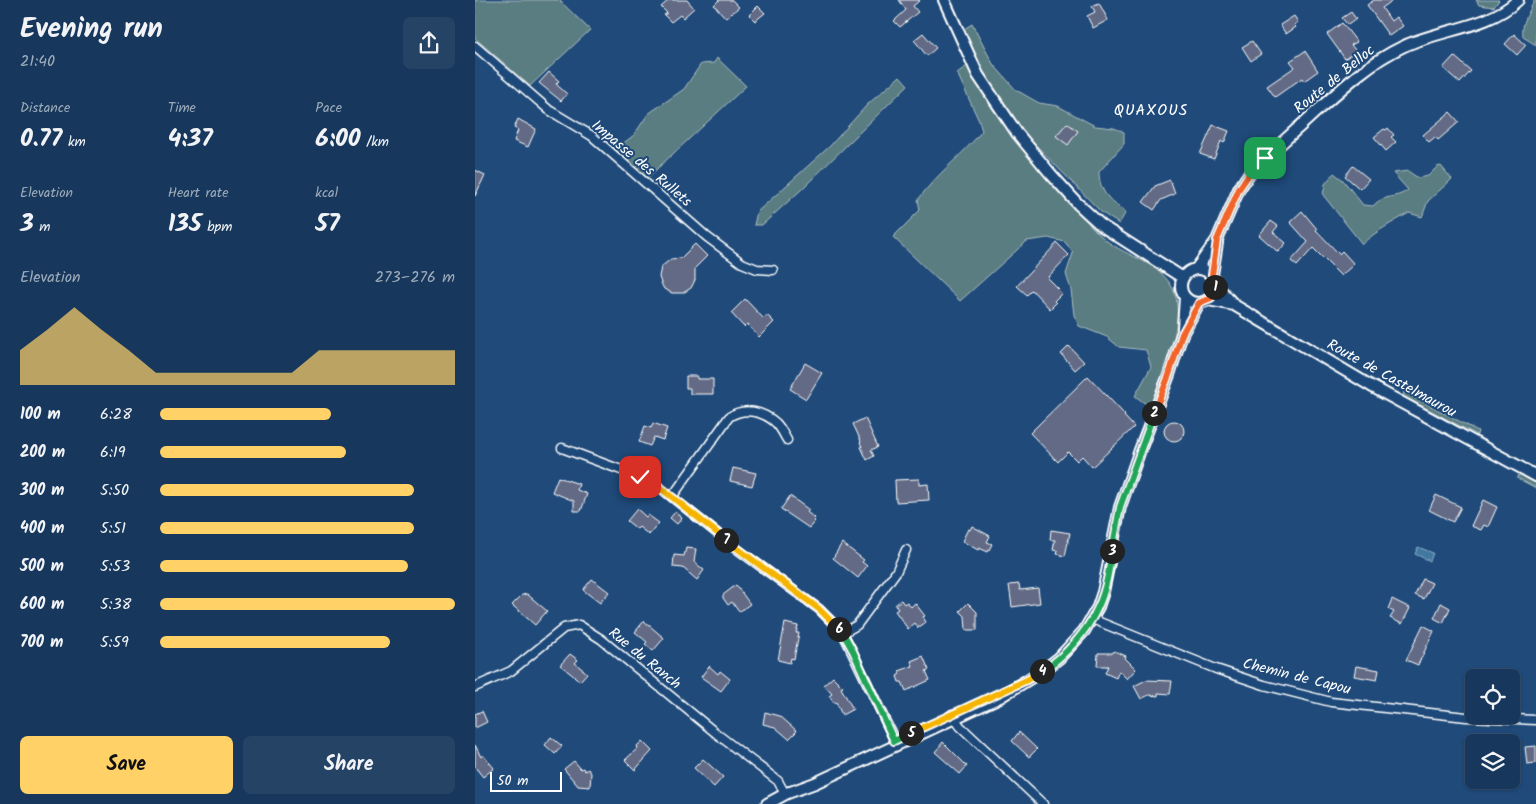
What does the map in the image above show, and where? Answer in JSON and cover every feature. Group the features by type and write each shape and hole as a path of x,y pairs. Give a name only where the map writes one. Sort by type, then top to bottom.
{"street":[{"path":"767,804 954,716 1000,697 1045,669 1073,644 1092,619 1098,607 1108,575 1120,507 1169,375 1182,334 1185,298 1181,284 1183,278 1102,226 1078,204 1050,172 1017,133 982,83 944,0"},
{"name":"Route de Belloc","path":"1183,278 1186,273 1196,269 1217,240 1239,189 1249,174 1352,80 1381,58 1401,47 1499,14 1510,8 1518,0"},
{"name":"Impasse des Rullets","path":"475,46 549,110 592,136 707,237 742,264 757,269 773,270"},
{"name":"Route de Belloc","path":"1182,334 1203,302 1214,294 1217,240"},
{"path":"1196,269 1205,270 1214,280"},
{"name":"Route de Castelmaurou","path":"1214,280 1233,305 1371,386 1536,476"},
{"path":"1185,298 1189,301 1203,302"},
{"name":"Route de Castelmaurou","path":"1203,302 1233,305"},
{"path":"672,497 729,417 737,412 748,411 766,416 778,424 787,440"},
{"path":"562,448 640,477 658,486 737,549 819,609 843,633 896,743"},
{"path":"843,633 857,625 896,572 906,550"},
{"name":"Chemin de Capou","path":"1092,619 1216,669 1264,685 1331,702 1467,717 1536,720"},
{"name":"Rue du Ranch","path":"475,687 511,671 564,628 579,625 601,639 778,781 785,794"},
{"path":"954,716 960,726 1043,804"}],"green space":[{"path":"475,0 559,0 590,30 530,86 475,38"},
{"path":"1476,0 1499,0 1494,7 1479,5"},
{"path":"1534,0 1536,0 1536,45 1523,37 1524,22"},
{"path":"972,24 993,64 1016,90 1039,103 1058,106 1095,126 1114,128 1124,132 1124,144 1099,172 1101,185 1107,196 1126,212 1119,224 1101,212 1029,138 984,78 964,29"},
{"path":"717,58 746,86 646,179 610,147 625,142 634,135 648,114 684,89 701,64 714,63"},
{"path":"967,66 1005,128 1081,216 1109,242 1158,270 1172,287 1176,299 1175,330 1166,364 1150,407 1135,396 1151,367 1146,350 1119,347 1107,337 1079,326 1074,315 1071,290 1066,274 1073,253 1065,242 1048,238 1027,241 960,301 893,237 920,210 918,200 925,191 982,131 957,73"},
{"path":"900,76 908,85 801,190 762,225 754,225 757,212 830,146 867,105"},
{"path":"1441,166 1452,179 1428,201 1422,217 1409,213 1362,244 1323,195 1325,184 1334,173 1343,180 1363,205 1373,206 1382,199 1399,195 1408,190 1393,173 1408,171 1418,178 1428,176 1437,167"},
{"path":"1404,392 1478,431 1477,435 1403,396"},
{"path":"1522,474 1536,483 1536,488 1517,478"}],"water":[{"path":"1418,547 1433,553 1430,561 1415,554"}],"building":[{"path":"669,0 687,0 694,8 683,18 680,15 671,22 664,15 667,13 661,7"},
{"path":"719,0 732,0 739,7 726,18 714,5"},
{"path":"899,0 920,0 913,6 918,12 900,27 894,21 906,10"},
{"path":"1374,0 1393,0 1382,8 1391,21 1396,17 1403,26 1389,36 1367,5"},
{"path":"1099,3 1108,20 1093,28 1087,16 1095,12 1092,6"},
{"path":"758,6 765,13 755,21 749,15"},
{"path":"1351,12 1356,19 1348,25 1342,18"},
{"path":"1294,16 1298,22 1294,25 1296,27 1286,34 1280,25"},
{"path":"1342,23 1357,42 1351,45 1356,51 1345,59 1327,34"},
{"path":"923,33 936,48 927,56 914,40"},
{"path":"1514,34 1526,45 1517,55 1505,44"},
{"path":"1252,41 1261,54 1251,61 1242,47"},
{"path":"1305,51 1318,71 1304,81 1302,78 1275,97 1267,86 1295,67 1290,61"},
{"path":"1454,56 1471,71 1460,83 1443,68"},
{"path":"549,72 559,81 556,84 567,94 561,101 539,83"},
{"path":"1450,112 1459,122 1438,140 1435,137 1429,142 1423,135"},
{"path":"518,119 536,129 528,147 514,141 518,130 514,128"},
{"path":"1067,123 1078,131 1068,145 1056,136"},
{"path":"1213,125 1229,131 1224,143 1221,141 1214,159 1200,154"},
{"path":"1388,128 1394,135 1391,137 1396,142 1386,151 1374,137"},
{"path":"1353,166 1369,179 1360,189 1345,176"},
{"path":"475,170 485,175 475,196"},
{"path":"1170,180 1175,194 1161,200 1154,210 1143,202 1155,186"},
{"path":"1302,211 1316,230 1339,254 1342,251 1354,264 1341,276 1313,248 1297,266 1291,261 1308,242 1290,222"},
{"path":"1271,221 1278,226 1273,232 1286,243 1278,252 1259,235"},
{"path":"1057,243 1069,255 1047,278 1062,293 1054,301 1056,303 1050,309 1032,290 1027,295 1017,286"},
{"path":"695,244 707,256 695,268 695,280 691,288 683,293 672,293 664,289 659,277 661,267 671,259 681,258"},
{"path":"745,299 764,319 767,315 774,322 759,337 747,324 744,327 731,313"},
{"path":"1069,346 1084,362 1075,370 1061,354"},
{"path":"805,363 822,373 806,399 790,389"},
{"path":"686,376 697,376 697,379 713,379 713,394 690,394 690,388 686,388"},
{"path":"1088,376 1134,427 1092,467 1082,456 1077,461 1068,452 1058,462 1030,433"},
{"path":"865,418 878,447 871,450 874,456 867,460 853,424"},
{"path":"1174,421 1181,424 1184,431 1181,438 1174,441 1167,438 1164,431 1167,424"},
{"path":"653,423 667,428 663,440 654,437 650,446 639,442 645,426 651,428"},
{"path":"733,468 756,473 752,486 730,481"},
{"path":"558,477 579,484 577,490 587,494 581,511 574,511 574,501 552,492"},
{"path":"919,479 919,485 928,484 929,500 896,502 895,480"},
{"path":"1436,495 1461,507 1453,522 1429,510"},
{"path":"790,496 809,510 807,512 814,518 815,521 809,528 781,509"},
{"path":"1483,500 1497,507 1488,527 1484,525 1481,530 1471,526"},
{"path":"637,509 646,517 648,515 659,523 649,535 627,521"},
{"path":"675,512 682,518 677,524 670,518"},
{"path":"972,526 990,536 987,542 992,544 988,552 979,548 978,550 962,541 968,529 970,530"},
{"path":"1051,530 1070,533 1065,556 1057,554 1058,551 1053,550 1055,540 1050,540"},
{"path":"842,543 864,560 862,562 867,566 858,578 833,558"},
{"path":"686,548 696,549 694,562 704,570 697,580 683,568 673,567 674,555 684,556"},
{"path":"592,579 609,592 600,603 583,590"},
{"path":"1423,579 1432,583 1424,599 1415,595"},
{"path":"1019,584 1020,590 1038,588 1040,603 1012,607 1009,585"},
{"path":"736,585 750,604 739,612 732,602 728,605 723,598 723,595"},
{"path":"527,594 547,611 535,625 512,605 522,595"},
{"path":"1392,599 1410,608 1402,624 1390,618 1394,612 1388,609"},
{"path":"901,600 904,604 907,602 911,607 915,603 925,616 923,617 926,622 918,628 915,623 908,629 895,611 898,609 895,605"},
{"path":"968,603 977,612 977,630 966,630 965,616 960,611"},
{"path":"1441,603 1450,608 1443,623 1434,618"},
{"path":"644,621 664,638 653,651 645,644 647,642 635,632"},
{"path":"785,623 798,626 796,633 799,633 794,659 791,658 790,663 778,660"},
{"path":"1423,625 1434,631 1418,665 1406,660"},
{"path":"1114,651 1126,656 1125,658 1136,669 1127,679 1119,671 1116,678 1105,673 1108,666 1097,666 1098,653 1113,653"},
{"path":"570,654 578,660 575,663 587,673 580,681 560,665"},
{"path":"923,656 929,670 926,671 930,680 906,691 902,682 899,682 897,676 900,674 899,671 913,666 911,661"},
{"path":"709,666 718,674 720,671 730,679 721,691 701,677"},
{"path":"1356,666 1379,670 1377,680 1354,676"},
{"path":"833,677 843,687 841,688 853,709 842,715 836,702 834,703 829,696 832,694 824,685"},
{"path":"1146,680 1172,681 1170,694 1158,693 1158,696 1149,695 1141,699 1134,686"},
{"path":"482,711 487,722 475,728 475,714"},
{"path":"765,712 780,716 797,731 789,739 775,727 763,724"},
{"path":"1019,732 1037,749 1029,757 1012,741"},
{"path":"551,737 562,746 555,754 545,745"},
{"path":"642,741 652,751 635,770 625,760 638,748 637,746"},
{"path":"943,742 967,766 960,774 935,752"},
{"path":"475,745 481,757 483,755 494,768 483,777 475,767"},
{"path":"1536,746 1536,763 1527,764 1525,747"},
{"path":"703,759 723,777 714,787 694,768"},
{"path":"574,761 581,769 583,768 585,771 588,769 591,773 590,787 578,786 564,769"}],"district":[{"name":"QUAXOUS","path":"1151,109"}],"route":[{"path":"640,477 658,486 737,549 819,609 843,633 894,741 1027,680 1045,669 1073,644 1092,619 1098,607 1108,575 1120,507 1169,375 1182,334 1199,303 1208,300 1214,294 1215,283 1212,275 1217,240 1239,189 1249,174 1265,158"}]}
